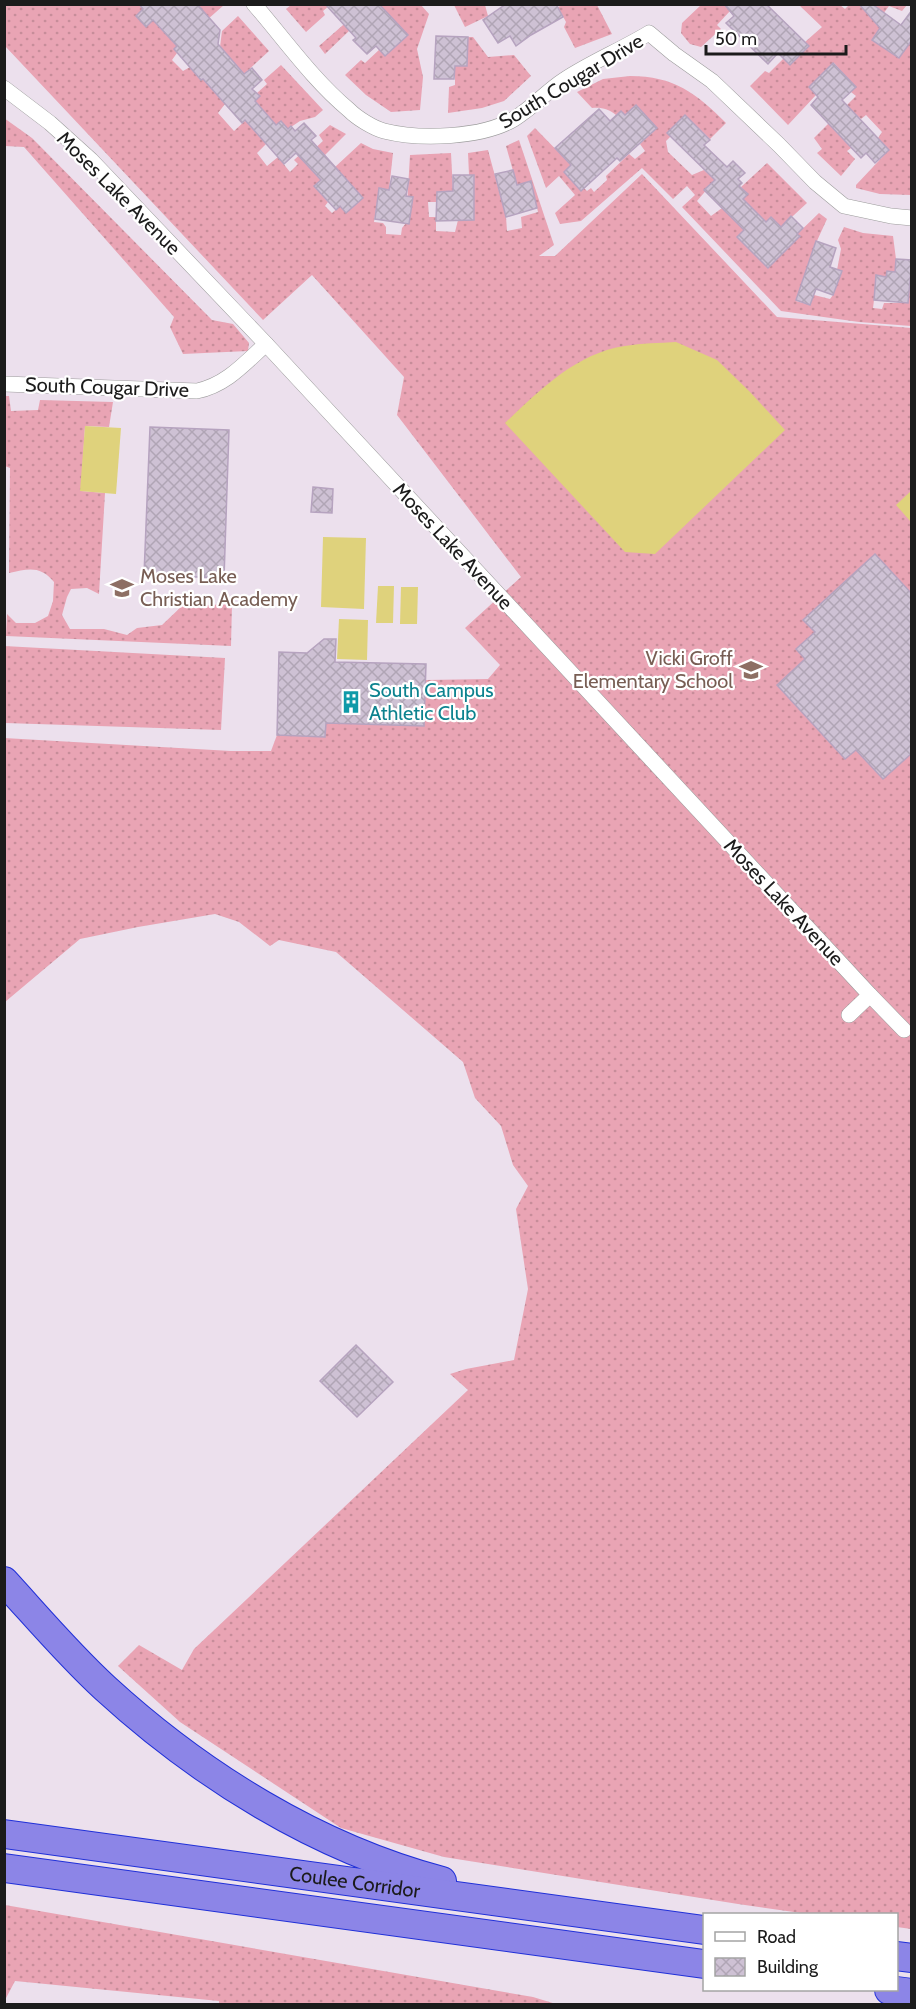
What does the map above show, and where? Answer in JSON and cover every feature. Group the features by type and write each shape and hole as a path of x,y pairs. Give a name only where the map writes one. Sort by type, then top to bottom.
{"highway":[{"path":"4,1581 103,1686 186,1755 222,1779 297,1823 352,1850 425,1877 528,1906"},
{"name":"Coulee Corridor","path":"4,1834 703,1930"},
{"name":"Coulee Corridor","path":"4,1868 703,1964"}],"street":[{"name":"South Cougar Drive","path":"255,4 323,86 350,112 381,131 403,134 479,132 512,120 565,80 623,50 648,33 712,81 815,182 844,206 912,218"},
{"name":"Moses Lake Avenue","path":"4,88 50,123 91,160 266,344 904,1030"},
{"name":"South Cougar Drive","path":"4,384 197,392 213,388 225,380 266,344"},
{"path":"849,1015 870,995"}],"shaded area":[{"path":"5,5 148,5 136,16 146,26 153,20 165,33 195,5 224,5 174,49 177,53 172,60 183,71 190,67 202,80 229,57 220,47 222,31 238,16 269,51 219,97 225,104 218,113 234,131 260,107 255,101 257,93 267,84 264,80 281,65 323,110 315,117 300,121 288,129 281,121 262,138 266,144 257,153 267,166 278,157 290,172 298,164 294,160 309,146 312,151 323,141 319,135 330,125 346,134 311,169 321,180 314,186 328,202 325,206 332,213 340,206 346,213 355,190 335,167 361,143 373,149 393,153 389,190 379,189 374,222 383,223 386,227 386,234 401,235 406,223 410,155 451,153 453,191 438,192 437,202 428,202 429,217 436,217 436,231 455,232 458,220 474,220 474,175 469,175 468,153 488,150 506,217 507,231 522,228 521,217 538,212 531,182 517,185 506,146 519,140 554,245 539,256 555,256 642,174 777,317 911,328 911,1929 898,1927 898,1913 801,1913 738,1904 444,1857 341,1828 180,1722 118,1666 139,1645 182,1670 194,1649 468,1390 450,1374 514,1360 528,1289 516,1209 528,1186 513,1165 501,1126 475,1098 463,1062 336,952 279,940 270,946 239,922 215,914 80,939 5,1002 4,738 231,751 271,751 277,735 325,737 326,723 424,726 426,680 488,679 500,665 465,628 521,577 397,415 404,377 312,275 263,320 5,46"},
{"path":"291,5 330,5 323,11 325,15 306,32 286,9"},
{"path":"366,5 421,5 429,14 417,49 423,77 420,110 391,112 366,95 345,75 361,60 365,63 380,49 373,8 325,54 319,46"},
{"path":"454,5 485,5 488,16 465,27"},
{"path":"597,5 612,34 575,48 564,27 566,22 558,7"},
{"path":"701,5 726,5 730,11 717,25 721,29 701,47 690,44 681,33 682,23"},
{"path":"799,5 840,5 845,9 849,5 859,5 868,13 872,5 907,5 902,11 889,6 883,14 887,19 872,40 899,58 911,40 911,195 880,194 856,188 856,185 889,150 878,138 882,132 866,115 861,119 854,113 851,148 847,151 855,159 841,176 817,153 822,149 814,138 856,96 851,92 856,87 834,63 809,87 816,95 788,125 750,86 765,71 769,73 784,58 790,64 805,42 822,27"},
{"path":"468,37 473,37 488,57 514,55 531,76 504,101 482,108 448,113 449,87 455,85 455,66 467,66"},
{"path":"630,76 659,79 683,88 705,103 726,123 710,139 685,115 668,133 671,136 666,141 668,152 692,175 704,170 715,180 697,201 711,216 722,208 728,214 748,194 741,187 767,163 807,203 781,227 771,217 766,222 758,215 737,237 768,268 789,242 819,213 827,219 816,243 796,301 810,305 814,295 830,299 833,295 842,272 837,270 841,249 838,240 844,227 863,233 893,236 895,272 887,272 886,277 877,276 873,308 882,309 884,303 908,303 911,268 911,326 859,322 781,311 682,207 695,195 687,186 673,199 642,168 581,221 560,224 555,213 575,195 559,176 546,188 527,136 535,128 571,165 581,190 584,188 587,191 591,188 594,192 607,180 606,176 629,154 635,159 645,151 640,144 657,128 636,105 625,115 621,111 616,115 605,109 592,108 577,92 603,79"},
{"path":"4,118 32,138 212,320 233,324 249,343 248,351 183,354 170,327 174,317 24,147 5,146"},
{"path":"676,342 717,360 785,430 655,554 625,552 505,423 545,386 590,356 625,346"},
{"path":"5,396 9,396 11,411 38,410 40,400 113,402 109,427 85,426 81,491 105,493 99,594 87,588 71,589 62,615 70,629 104,629 127,635 137,628 162,625 182,606 232,604 231,646 6,636 7,614 16,623 35,623 48,616 53,601 54,582 39,571 9,573 10,468 5,466"},
{"path":"85,426 121,428 116,494 80,491"},
{"path":"911,491 911,522 896,505"},
{"path":"323,537 366,538 364,609 321,607"},
{"path":"378,586 394,586 393,623 376,623"},
{"path":"401,587 418,587 417,624 400,624"},
{"path":"339,619 368,620 367,660 337,659"},
{"path":"4,646 225,658 221,730 5,723"},
{"path":"5,1905 533,1997 556,2004 219,2004 219,2001 15,1981 5,2000"}],"building":[{"path":"139,4 197,4 220,30 218,44 244,74 252,68 262,80 252,89 260,96 255,101 276,125 281,121 288,129 291,126 295,131 304,123 316,136 311,140 363,198 346,213 340,206 336,210 314,186 321,180 296,153 284,164 245,120 242,123 203,79 201,80 174,49 177,46 153,20 146,27 136,16 143,9"},
{"path":"325,4 379,4 408,35 385,56 376,46 367,54 353,40 356,38"},
{"path":"506,4 556,4 563,17 516,46 510,36 498,43 483,20"},
{"path":"724,4 766,4 809,46 790,65 778,53 768,64 726,23 734,16"},
{"path":"859,4 872,4 901,25 912,10 912,40 899,58 872,40 880,28"},
{"path":"436,36 468,37 467,66 455,66 454,79 434,79"},
{"path":"833,63 856,87 842,100 889,150 875,163 866,153 861,158 811,105 818,97 809,87"},
{"path":"636,105 657,128 620,161 617,158 581,191 564,172 571,165 555,148 599,109 610,121 621,111 625,115"},
{"path":"685,115 710,140 704,145 727,167 733,161 745,173 738,179 742,183 739,186 748,194 743,199 766,222 771,217 781,227 791,216 803,228 797,234 800,236 768,268 737,237 744,230 704,190 715,180 667,133"},
{"path":"513,170 517,185 531,181 537,208 506,217 495,174"},
{"path":"453,175 474,175 474,220 436,221 437,192 453,191"},
{"path":"392,176 409,179 406,196 413,197 409,224 375,219 379,188 389,190"},
{"path":"816,241 836,248 830,267 842,271 833,295 816,289 810,305 796,300"},
{"path":"896,259 912,260 908,303 874,300 876,275 886,277 887,271 895,272"},
{"path":"150,427 229,430 224,578 144,575"},
{"path":"313,487 333,489 332,513 311,512"},
{"path":"875,554 912,594 912,753 883,779 856,750 845,759 777,685 805,659 796,649 815,632 803,620"},
{"name":"South Campus Athletic Club","path":"324,639 336,639 335,662 426,664 424,726 326,723 325,737 277,735 279,652 307,653"},
{"path":"356,1345 393,1382 357,1417 320,1381"}],"place":[{"name":"Moses Lake Christian Academy","path":"122,588"},
{"name":"Vicki Groff Elementary School","path":"751,670"},
{"name":"South Campus Athletic Club","path":"351,702"}]}
